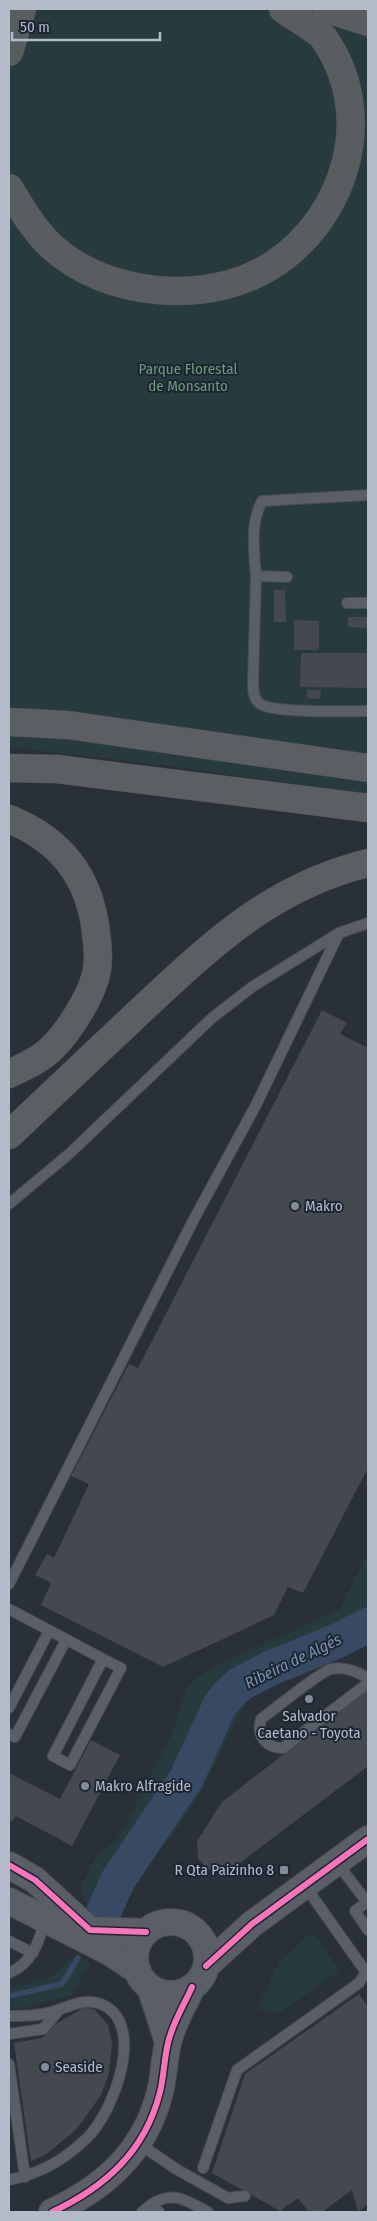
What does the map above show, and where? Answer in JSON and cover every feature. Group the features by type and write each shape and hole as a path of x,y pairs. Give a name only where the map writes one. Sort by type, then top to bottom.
{"highway":[{"path":"9,52 22,9"},
{"path":"9,188 28,218 50,246 77,266 104,279 163,292 220,286 270,266 292,250 314,229 334,202 349,174 357,136 354,88 339,59 322,36 283,9"},
{"path":"327,9 368,22"},
{"path":"9,707 68,725"},
{"path":"9,722 68,725 368,768"},
{"path":"9,768 57,769 368,808"},
{"path":"9,820 47,840 69,859 85,887 94,913 98,946 96,978 77,1016 54,1047 30,1064 9,1074"},
{"path":"9,1135 184,971 236,926 279,897 316,880 368,863"}],"street":[{"path":"37,1907 111,1954 164,1993 179,1993 199,1977 252,1924 368,1839"},
{"path":"9,1864 35,1880 37,1907"},
{"path":"37,1907 90,1930 146,1932"},
{"path":"52,2212 98,2187 118,2168 138,2143 159,2095 166,2069 168,2042 199,1977 206,1947 196,1931 184,1924 171,1922 157,1924 146,1932 138,1944 136,1958 168,2042"},
{"path":"196,1931 252,1924"}],"lane":[{"path":"368,494 262,501 256,512 254,532 256,576 253,682 253,695 258,703 268,708 368,711"},
{"path":"256,576 287,577"},
{"path":"347,603 368,603"},
{"path":"9,1204 69,1154 212,1018 252,987 339,933 368,923"},
{"path":"9,1584 194,1220 256,1104 339,933"},
{"path":"9,1610 121,1668 70,1765 52,1756 103,1659"},
{"path":"9,1708 49,1631"},
{"path":"9,1734 15,1738 66,1640"},
{"path":"368,1678 345,1669 330,1669 261,1719 259,1726 262,1739 268,1745 283,1748 368,1683"},
{"path":"336,1862 368,1902 354,1911 368,1930"},
{"path":"203,2168 237,2070 358,1983 367,1973 305,1885"},
{"path":"9,1973 21,1967 33,1953 37,1907"},
{"path":"9,1941 33,1953"},
{"path":"9,2016 43,2014 85,2000 102,2004 116,2014 124,2034 122,2068 112,2102 89,2136 65,2158 34,2175 9,2180"},
{"path":"9,2034 43,2030 60,2009"},
{"path":"9,2064 25,2177"},
{"path":"138,2143 176,2169 228,2198 245,2196"},
{"path":"142,2212 163,2197 172,2196 184,2199 208,2212"},
{"path":"152,2204 159,2212"}],"green space":[{"name":"Parque Florestal de Monsanto","path":"9,9 368,9 368,794 170,766 9,747"},
{"path":"368,1553 368,1640 334,1659 268,1684 255,1693 240,1713 201,1792 185,1817 110,1917 91,1910 84,1901 81,1887 98,1852 116,1842 172,1734 187,1688 194,1679 210,1669 340,1609"},
{"path":"316,1935 339,1971 279,2013 257,2009 279,1962 307,1936"},
{"path":"73,1956 90,1963 72,1995 9,2010 9,1989 53,1976"}],"building":[{"path":"274,590 285,590 286,622 274,622"},
{"path":"348,617 368,617 368,628 348,627"},
{"path":"294,620 319,621 319,650 294,650"},
{"path":"301,653 368,653 368,688 300,687"},
{"path":"307,690 321,690 320,699 307,698"},
{"name":"Makro","path":"322,1010 347,1023 340,1034 368,1048 368,1468 303,1593 288,1587 274,1615 163,1667 41,1605 51,1583 35,1575 47,1554 54,1558 89,1484 71,1476 129,1364 138,1368"},
{"path":"368,1689 368,1766 232,1869 217,1872 206,1868 198,1858 197,1841 222,1802"},
{"name":"Makro Alfragide","path":"91,1740 120,1755 72,1846 16,1816 12,1822 9,1820 9,1773 60,1799"},
{"path":"359,1994 368,2007 368,2204 358,2212 352,2190 322,2212 309,2212 298,2198 280,2211 212,2173 245,2074"},
{"path":"83,2008 94,2009 108,2025 112,2043 109,2073 101,2095 76,2130 45,2155 31,2161 14,2043 42,2038 56,2024"}],"waterway":[{"name":"Ribeira de Algés","path":"104,1911 118,1880 186,1779 220,1705 230,1693 240,1684 271,1668 337,1641 368,1625"},
{"name":"Ribeira de Algés","path":"9,1996 62,1984 78,1958"}],"cycle path":[{"path":"206,1966 252,1924 368,1839"},
{"path":"9,1865 35,1880 90,1930 146,1932"},
{"path":"52,2212 106,2179 133,2150 144,2133 160,2092 170,2036 192,1987"}],"place":[{"name":"Makro","path":"295,1206"},
{"name":"Salvador Caetano - Toyota","path":"309,1699"},
{"name":"Makro Alfragide","path":"85,1786"},
{"name":"R Qta Paizinho 8","path":"284,1870"},
{"name":"Seaside","path":"45,2067"}]}
